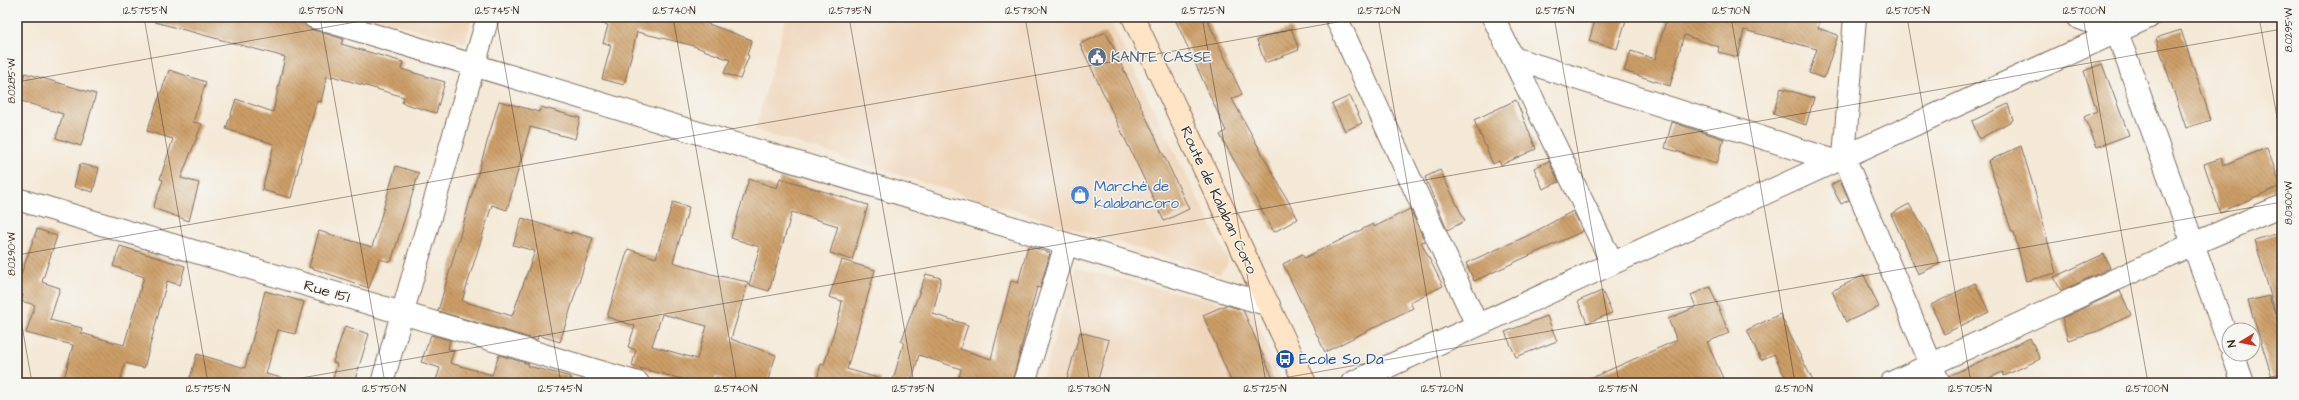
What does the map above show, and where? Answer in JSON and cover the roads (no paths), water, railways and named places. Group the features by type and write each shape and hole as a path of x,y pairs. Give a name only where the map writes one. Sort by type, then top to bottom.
{"main road":[{"name":"Route de Kalaban Coro","path":"1133,17 1305,383"}],"street":[{"path":"314,17 1269,305"},
{"path":"382,383 488,17"},
{"path":"1336,17 1477,326"},
{"path":"1493,17 1612,264"},
{"path":"1854,17 1840,159 1935,373"},
{"path":"2077,17 2123,26"},
{"path":"1352,383 1840,159 2123,26 2149,17"},
{"path":"2123,26 2193,244 2221,322"},
{"path":"1513,58 1840,159"},
{"name":"Rue 151","path":"17,199 638,383"},
{"path":"1891,383 1935,373 2193,244 2282,206"},
{"path":"1024,383 1066,244"},
{"path":"2235,362 2243,383"}],"place":[{"name":"KANTE CASSE","path":"1097,57"},
{"name":"Marché de kalabancoro","path":"1080,195"},
{"name":"Ecole So Da","path":"1285,359"}]}
